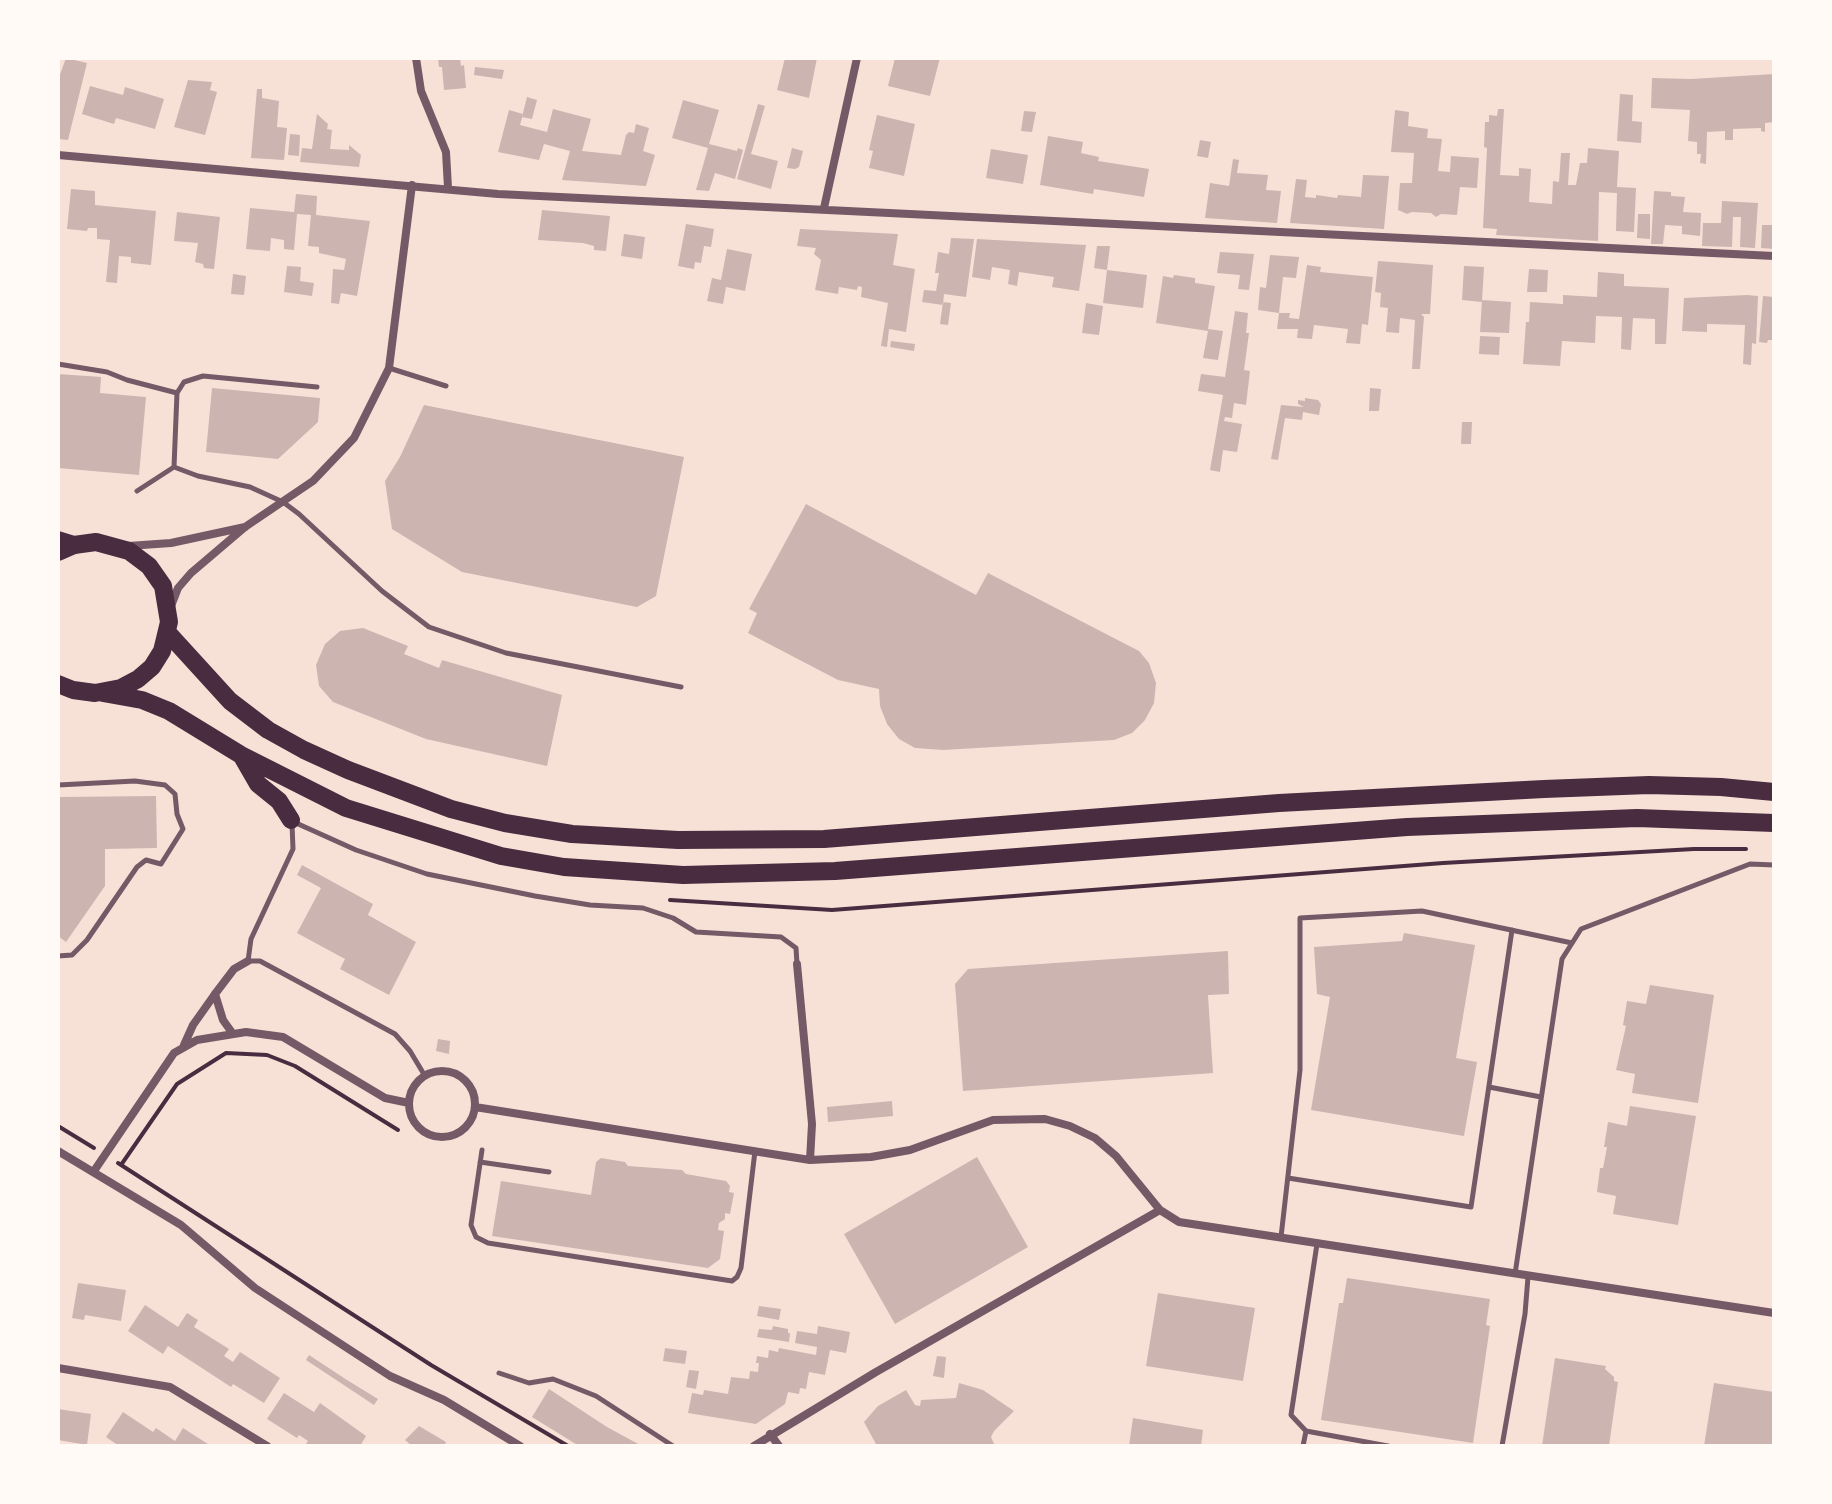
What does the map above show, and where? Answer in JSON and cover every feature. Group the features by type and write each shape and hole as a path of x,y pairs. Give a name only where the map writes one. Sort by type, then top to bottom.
{"main road":[{"path":"63,546 96,542 118,546 149,566 163,586 169,610 168,633 162,651 152,667 138,679 103,693"},
{"path":"168,633 230,701 268,730 304,750 451,809 505,823 572,834 678,840 824,839 1279,803 1544,789 1649,785 1774,792"},
{"path":"63,689 142,700 169,711 241,755 346,808 501,856 564,867 683,875 835,871 1407,827 1637,818 1774,823"},
{"path":"241,755 258,784 279,801 291,820"}],"street":[{"path":"416,58 421,91 446,152 448,188"},
{"path":"824,208 857,58"},
{"path":"58,155 498,194 1774,256"},
{"path":"169,610 178,588 191,573 245,527 313,481 354,438 389,368 412,185"},
{"path":"118,546 171,543 245,527"},
{"path":"184,1045 193,1025 234,969 248,961"},
{"path":"797,964 812,1124 810,1160"},
{"path":"215,994 223,1020 233,1034"},
{"path":"94,1171 174,1053 197,1040 233,1034 263,1033 283,1037 385,1098 409,1103"},
{"path":"445,1070 455,1073 471,1087 475,1107 473,1117 460,1132 441,1137 431,1135 415,1123 409,1103 417,1083 425,1076 445,1070"},
{"path":"475,1107 810,1160 871,1157 910,1150 993,1120 1045,1119 1095,1138 1116,1156 1160,1210 1179,1222 1774,1313"},
{"path":"58,1151 181,1225 255,1288 390,1376 444,1400 520,1446"},
{"path":"754,1446 1160,1210"},
{"path":"58,1368 170,1387 267,1446"},
{"path":"770,1434 779,1446"}],"lane":[{"path":"58,364 107,372 177,393"},
{"path":"389,368 446,386"},
{"path":"174,467 177,393 184,382 203,376 317,387"},
{"path":"174,467 198,476 250,487 283,502 382,591 429,627 506,653 681,687"},
{"path":"137,491 174,467"},
{"path":"58,785 135,781 165,785 175,794 177,814 183,829 161,864 146,860 137,867 87,940 72,955 58,956"},
{"path":"291,820 293,849 251,939 248,961 260,961 395,1034 425,1076"},
{"path":"291,820 311,832 356,850 427,874 590,905 643,908 673,918 696,932 781,937 796,948 797,964"},
{"path":"1515,1275 1562,959 1572,943 1581,929 1750,864 1774,865"},
{"path":"1281,1238 1300,1070 1300,918 1422,911 1572,943"},
{"path":"1288,1178 1471,1207 1512,930"},
{"path":"1489,1087 1541,1097"},
{"path":"482,1150 471,1225 476,1237 488,1243 732,1281 741,1268 755,1151"},
{"path":"480,1162 549,1172"},
{"path":"1317,1244 1291,1415 1306,1431 1388,1446"},
{"path":"1502,1446 1525,1314 1528,1277"},
{"path":"499,1373 529,1383 553,1379 596,1396 673,1446"},
{"path":"1303,1446 1306,1431"}],"path":[{"path":"664,899 832,910 1443,863 1694,849 1747,849"},
{"path":"111,1181 177,1084 226,1053 267,1055 295,1066 398,1130"},
{"path":"58,1126 431,1365 568,1446"}],"building":[{"path":"66,58 87,63 68,140 58,139 58,80"},
{"path":"438,58 460,58 461,66 464,65 466,88 444,90"},
{"path":"785,58 817,58 809,98 777,90"},
{"path":"895,58 940,58 930,96 888,86"},
{"path":"475,67 504,70 502,79 474,75"},
{"path":"1774,74 1774,122 1765,123 1765,132 1761,128 1733,129 1733,140 1725,140 1725,131 1707,132 1706,164 1700,163 1697,142 1688,141 1690,110 1651,108 1652,78"},
{"path":"188,80 212,82 210,90 217,92 205,135 174,127"},
{"path":"90,86 123,95 125,87 164,99 155,129 116,118 114,124 82,114"},
{"path":"257,89 262,89 262,98 279,101 277,127 287,128 284,160 251,158"},
{"path":"1620,94 1633,95 1632,121 1642,122 1641,143 1617,141"},
{"path":"527,97 537,100 532,119 522,117"},
{"path":"683,100 719,110 709,144 743,150 735,179 715,173 709,191 696,190 708,148 672,138"},
{"path":"758,104 765,106 751,154 778,161 771,189 737,179"},
{"path":"553,109 591,119 582,151 621,155 626,135 634,133 636,124 649,128 643,151 655,155 646,186 562,180 570,151 544,144 539,160 498,152 509,110 523,114 520,125 547,132"},
{"path":"1498,109 1504,109 1500,175 1519,176 1519,168 1531,169 1529,202 1552,204 1553,181 1559,182 1561,153 1570,153 1568,185 1576,185 1580,163 1587,163 1588,148 1619,151 1617,187 1636,188 1634,232 1616,231 1617,193 1599,192 1598,241 1496,235 1497,229 1483,228 1487,148 1484,147 1485,122 1489,122 1489,115 1497,116"},
{"path":"1395,110 1409,112 1408,126 1428,129 1427,138 1442,139 1438,171 1450,172 1451,156 1479,158 1477,188 1460,187 1457,215 1441,214 1436,217 1431,213 1407,214 1398,210 1400,183 1412,183 1414,153 1391,152"},
{"path":"1024,111 1036,112 1032,132 1021,131"},
{"path":"317,114 328,124 327,129 332,130 330,149 349,150 349,145 361,155 359,167 300,162 302,148 312,149"},
{"path":"877,115 915,124 904,176 869,168 873,151 869,150"},
{"path":"290,134 300,135 299,156 288,155"},
{"path":"1048,136 1083,142 1081,153 1099,157 1098,161 1149,169 1144,197 1094,189 1093,194 1040,185"},
{"path":"1200,140 1211,142 1208,158 1197,156"},
{"path":"792,148 803,151 799,167 795,169 787,168"},
{"path":"991,149 1028,155 1023,184 986,178"},
{"path":"1233,159 1239,160 1237,173 1268,175 1266,190 1281,191 1277,223 1205,218 1210,183 1229,186"},
{"path":"1363,175 1389,176 1384,229 1290,223 1296,179 1307,180 1305,197 1361,197"},
{"path":"71,189 95,191 95,205 156,211 151,265 131,263 131,257 119,256 117,283 106,282 110,240 97,239 97,228 88,228 87,231 67,229"},
{"path":"1654,191 1685,197 1683,212 1701,213 1700,236 1682,234 1682,226 1665,225 1663,244 1651,244"},
{"path":"296,194 317,196 316,215 370,221 357,296 341,293 339,304 331,303 333,269 344,270 346,259 319,253 319,247 308,246 311,215 297,214 294,250 284,249 284,240 271,238 270,251 246,249 250,208 294,212"},
{"path":"1722,201 1758,203 1755,248 1740,247 1741,217 1733,217 1732,247 1702,246 1703,223 1721,223"},
{"path":"542,210 610,216 606,251 594,250 594,246 583,243 538,240"},
{"path":"177,212 220,217 214,269 204,268 203,264 195,262 198,243 174,241"},
{"path":"1638,214 1650,214 1650,239 1637,238"},
{"path":"686,224 714,229 711,247 704,246 701,263 695,262 694,269 678,266"},
{"path":"1762,225 1774,225 1774,249 1761,248"},
{"path":"800,229 898,234 893,265 915,269 906,332 889,329 887,347 881,346 888,303 861,297 862,287 858,286 857,290 839,287 838,294 815,290 821,260 814,254 816,248 797,246"},
{"path":"624,234 645,237 642,259 621,256"},
{"path":"951,238 974,239 966,297 944,294 943,305 922,302 924,290 936,291 938,252 949,254"},
{"path":"977,239 1086,245 1079,291 1052,287 1054,277 1019,272 1017,286 1008,284 1010,270 992,267 990,280 972,277"},
{"path":"1097,246 1110,246 1107,270 1094,268"},
{"path":"727,249 752,254 745,291 726,287 723,304 707,301 712,278 721,280"},
{"path":"1220,252 1254,254 1249,290 1238,289 1240,275 1217,273"},
{"path":"1270,255 1299,257 1296,278 1283,277 1279,313 1258,310 1260,287 1266,288"},
{"path":"1378,261 1433,265 1430,314 1421,314 1424,317 1420,369 1412,369 1415,320 1400,318 1399,333 1386,332 1388,308 1380,307 1381,293 1375,292"},
{"path":"1307,265 1321,267 1320,272 1373,277 1368,325 1362,324 1360,344 1346,343 1348,329 1314,325 1312,339 1297,338 1298,329 1277,329 1279,313 1290,313 1289,318 1299,319"},
{"path":"287,266 301,267 300,281 314,283 312,296 284,292"},
{"path":"1464,266 1484,267 1482,302 1462,300"},
{"path":"1529,269 1548,270 1547,292 1527,292"},
{"path":"1107,270 1147,275 1143,308 1103,303"},
{"path":"1598,272 1624,274 1624,286 1669,288 1666,344 1655,344 1655,319 1633,318 1631,350 1621,349 1622,317 1596,316 1595,343 1562,341 1560,366 1523,364 1530,302 1563,304 1563,295 1597,297"},
{"path":"233,274 246,276 244,295 231,294"},
{"path":"1174,275 1195,278 1195,283 1215,286 1208,329 1223,331 1218,360 1203,358 1208,331 1156,323 1163,276 1173,278"},
{"path":"1758,296 1756,344 1752,343 1751,365 1743,364 1745,325 1707,324 1707,332 1682,331 1684,298"},
{"path":"1763,296 1774,297 1774,340 1767,343 1759,342"},
{"path":"1482,300 1511,302 1509,333 1480,332"},
{"path":"943,302 951,303 948,325 940,324"},
{"path":"1086,303 1103,306 1099,335 1082,333"},
{"path":"1235,311 1248,313 1244,370 1250,371 1246,405 1234,403 1232,418 1225,417 1224,421 1242,424 1237,452 1223,450 1220,472 1210,470 1223,395 1198,391 1201,374 1225,377"},
{"path":"1480,336 1500,337 1499,355 1479,354"},
{"path":"891,341 915,344 914,351 890,347"},
{"path":"58,374 101,377 100,393 146,397 139,475 58,468"},
{"path":"212,388 320,398 318,422 278,459 206,452"},
{"path":"1370,388 1381,389 1379,411 1369,411"},
{"path":"1305,398 1318,400 1321,404 1319,415 1303,412 1302,420 1285,418 1278,460 1271,459 1281,405 1304,407 1298,404 1298,400 1305,401"},
{"path":"424,405 684,457 656,596 637,607 462,572 392,529 385,481"},
{"path":"1462,422 1472,422 1471,444 1461,444"},
{"path":"806,504 976,595 988,573 1139,651 1149,663 1156,683 1154,703 1145,720 1132,733 1114,740 943,750 915,748 899,739 887,724 880,706 879,689 838,680 748,633 757,613 749,609"},
{"path":"363,628 408,646 404,654 439,668 442,660 562,695 547,766 426,739 333,702 319,686 316,665 325,644 340,631"},
{"path":"156,796 157,848 105,849 105,886 66,942 58,936 58,797"},
{"path":"302,865 373,904 368,915 416,942 389,995 340,969 345,959 297,933 321,888 297,875"},
{"path":"1404,933 1475,945 1456,1058 1477,1062 1464,1136 1311,1110 1330,997 1317,994 1314,947 1402,941"},
{"path":"1228,951 1229,994 1208,995 1213,1073 963,1091 955,984 968,969"},
{"path":"1650,985 1714,995 1698,1103 1632,1093 1635,1074 1616,1070 1626,1026 1623,1025 1627,1001 1646,1004"},
{"path":"438,1039 450,1041 449,1054 436,1051"},
{"path":"892,1101 893,1116 828,1122 827,1107"},
{"path":"1630,1106 1696,1116 1678,1225 1613,1214 1616,1196 1597,1192 1607,1147 1604,1147 1608,1122 1627,1126"},
{"path":"977,1157 1028,1247 895,1324 844,1234"},
{"path":"601,1158 625,1162 628,1166 682,1170 686,1174 726,1181 730,1186 729,1192 734,1193 730,1214 725,1213 725,1219 719,1223 718,1230 724,1231 720,1259 708,1268 492,1236 501,1181 591,1195 596,1162"},
{"path":"1347,1278 1490,1299 1486,1325 1490,1326 1473,1443 1321,1420 1339,1303 1343,1303"},
{"path":"78,1283 126,1290 121,1321 85,1315 84,1320 72,1318"},
{"path":"1158,1293 1255,1308 1243,1381 1146,1366"},
{"path":"145,1305 178,1327 187,1313 198,1320 194,1327 229,1349 224,1356 233,1362 240,1352 280,1378 264,1403 233,1384 231,1387 168,1346 163,1354 128,1331"},
{"path":"759,1306 781,1309 779,1320 757,1316"},
{"path":"773,1326 788,1329 789,1342 757,1337 759,1329 772,1330"},
{"path":"818,1326 850,1332 846,1353 830,1350 825,1375 809,1372 806,1389 800,1388 799,1394 788,1392 785,1404 756,1424 688,1413 692,1393 703,1395 704,1390 728,1394 731,1377 749,1379 750,1371 758,1372 757,1356 768,1358 769,1350 778,1352 779,1348 816,1355 817,1347 795,1343 797,1331 817,1334"},
{"path":"665,1348 687,1351 685,1364 663,1361"},
{"path":"309,1355 378,1399 374,1405 306,1360"},
{"path":"937,1356 946,1357 944,1378 933,1376"},
{"path":"1555,1358 1606,1366 1614,1381 1618,1382 1609,1446 1542,1446"},
{"path":"689,1370 699,1371 696,1389 686,1387"},
{"path":"959,1383 983,1390 1014,1411 994,1431 991,1437 995,1446 877,1446 864,1422 878,1406 906,1390 915,1405 920,1406 921,1400 956,1398"},
{"path":"1714,1383 1774,1392 1774,1446 1704,1446"},
{"path":"549,1389 642,1446 579,1446 532,1417"},
{"path":"284,1393 314,1412 320,1403 366,1436 360,1446 309,1446 306,1444 308,1441 299,1435 297,1438 267,1419"},
{"path":"58,1409 91,1414 87,1445 58,1440"},
{"path":"123,1412 153,1432 156,1428 175,1441 183,1428 211,1446 119,1446 106,1437"},
{"path":"1133,1418 1203,1430 1201,1446 1129,1446"},
{"path":"419,1426 446,1442 444,1446 412,1446 405,1440"}]}
